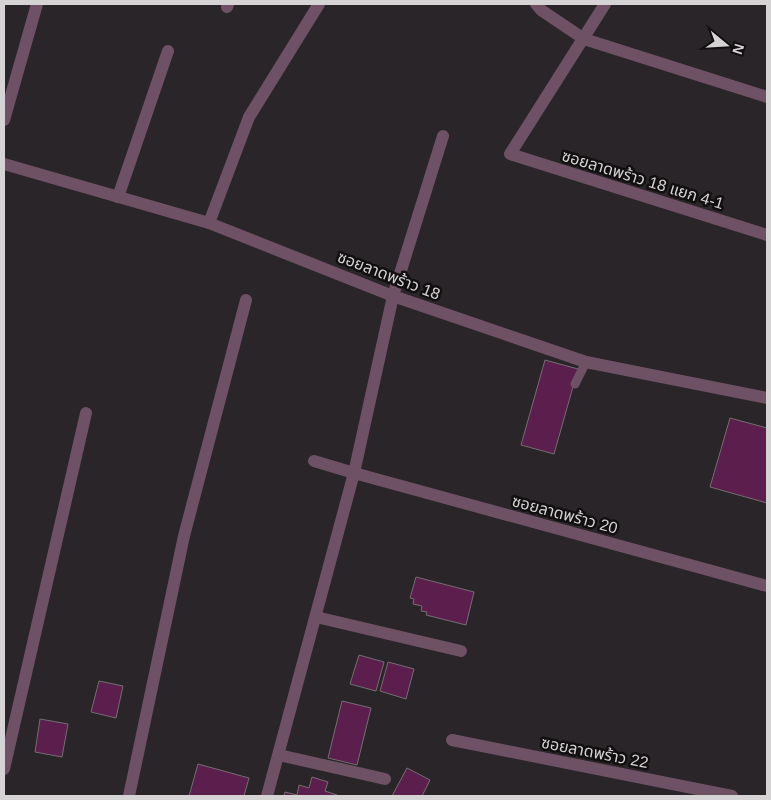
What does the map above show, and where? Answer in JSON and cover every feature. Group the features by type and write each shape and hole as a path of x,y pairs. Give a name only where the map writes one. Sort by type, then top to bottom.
{"street":[{"path":"4,120 37,4"},
{"path":"209,223 249,117 320,4"},
{"path":"536,4 540,10 584,39 767,97"},
{"path":"584,39 605,4"},
{"name":"ซอยลาดพร้าว 18 แยก 4-1","path":"584,39 510,154 767,235"},
{"path":"118,196 168,51"},
{"path":"267,796 354,473 393,296 443,136"},
{"name":"ซอยลาดพร้าว 18","path":"4,164 209,223 393,296 586,362 767,398"},
{"path":"130,796 184,536 246,300"},
{"path":"4,770 86,413"},
{"name":"ซอยลาดพร้าว 20","path":"314,461 767,586"},
{"path":"316,617 461,651"},
{"name":"ซอยลาดพร้าว 22","path":"452,740 732,796"},
{"path":"279,754 385,779"}],"lane":[{"path":"575,384 586,362"}],"building":[{"path":"545,360 578,369 554,454 521,445"},
{"path":"730,418 767,428 767,503 710,487"},
{"path":"416,577 474,592 466,625 426,615 427,612 421,611 422,606 413,604 414,599 410,598"},
{"path":"359,655 384,662 376,691 350,684"},
{"path":"388,662 414,669 406,699 380,691"},
{"path":"99,681 123,686 116,718 91,712"},
{"path":"342,701 371,708 357,765 328,758"},
{"path":"40,719 68,724 62,757 35,752"},
{"path":"198,764 249,778 244,796 189,796"},
{"path":"407,768 430,780 422,796 392,796"},
{"path":"312,777 328,782 325,791 337,796 284,796 285,792 297,795 299,785 309,788"}]}
